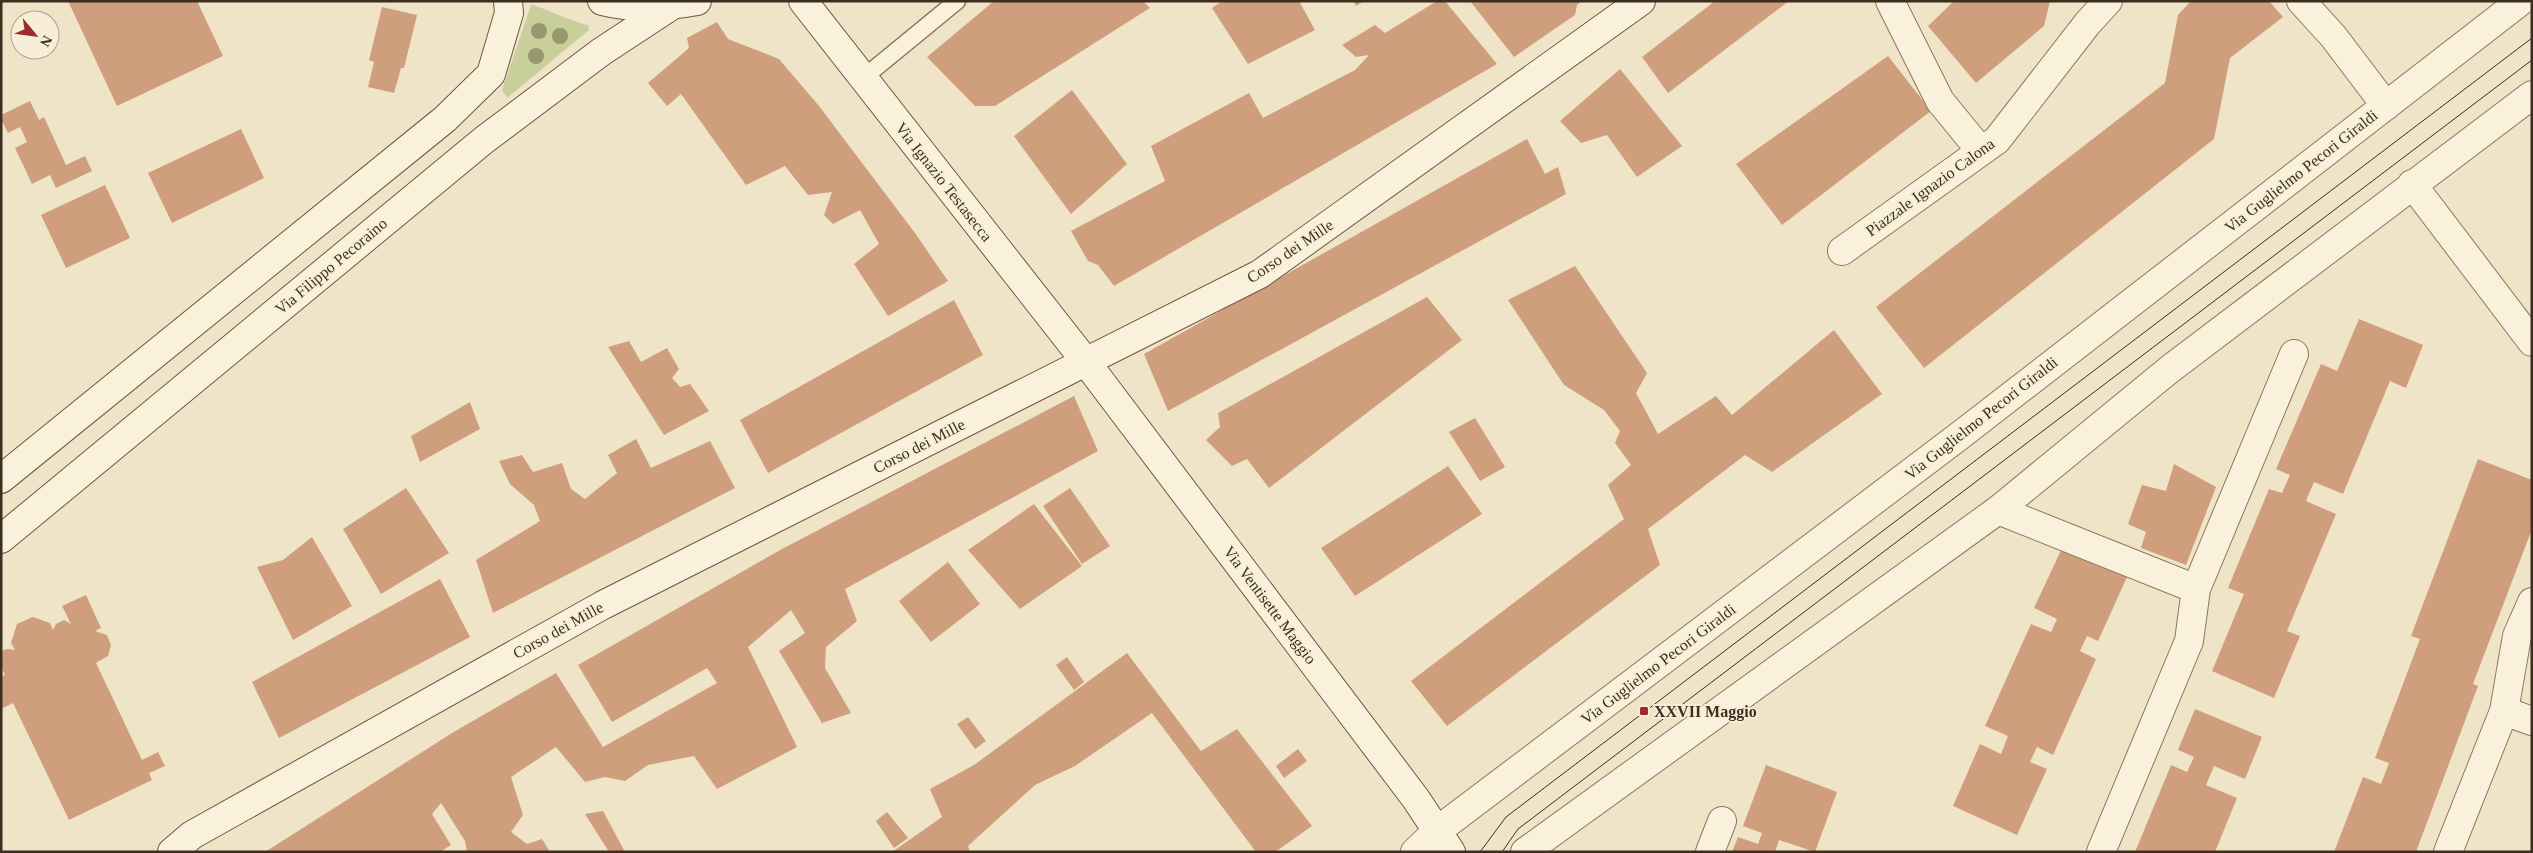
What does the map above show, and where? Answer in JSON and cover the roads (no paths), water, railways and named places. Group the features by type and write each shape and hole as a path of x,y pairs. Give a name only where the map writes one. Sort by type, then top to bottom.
{"street":[{"path":"1,479 445,119 491,74 509,13 508,1"},
{"path":"602,1 621,6 684,3"},
{"name":"Via Ignazio Testasecca","path":"803,1 862,79 1086,362"},
{"name":"Corso dei Mille","path":"172,852 201,831 603,605 1260,274 1641,1"},
{"path":"1890,1 1940,101 1981,151"},
{"name":"Piazzale Ignazio Calona","path":"1842,251 1997,140 2087,24 2108,1"},
{"path":"2301,1 2333,36 2386,106"},
{"name":"Via Guglielmo Pecori Giraldi","path":"1415,852 1444,842 1958,437 2521,1"},
{"name":"Via Filippo Pecoraino","path":"1,539 484,140 601,52 684,3"},
{"path":"1525,852 1998,510 2170,369 2532,95"},
{"path":"2412,184 2532,342"},
{"path":"2102,852 2189,641 2196,589 2294,354"},
{"name":"Via Ventisette Maggio","path":"1086,362 1416,799 1444,842"},
{"path":"1998,510 2196,589"},
{"path":"2448,852 2504,711 2517,636 2532,602"},
{"path":"2504,711 2532,722"},
{"path":"1710,852 1722,821"}],"lane":[{"path":"862,79 957,1"}],"tram line":[{"path":"1480,852 1506,817 2532,38"},
{"path":"1502,852 1518,829 2532,60"}],"place":[{"name":"XXVII Maggio","path":"1644,711"}]}
